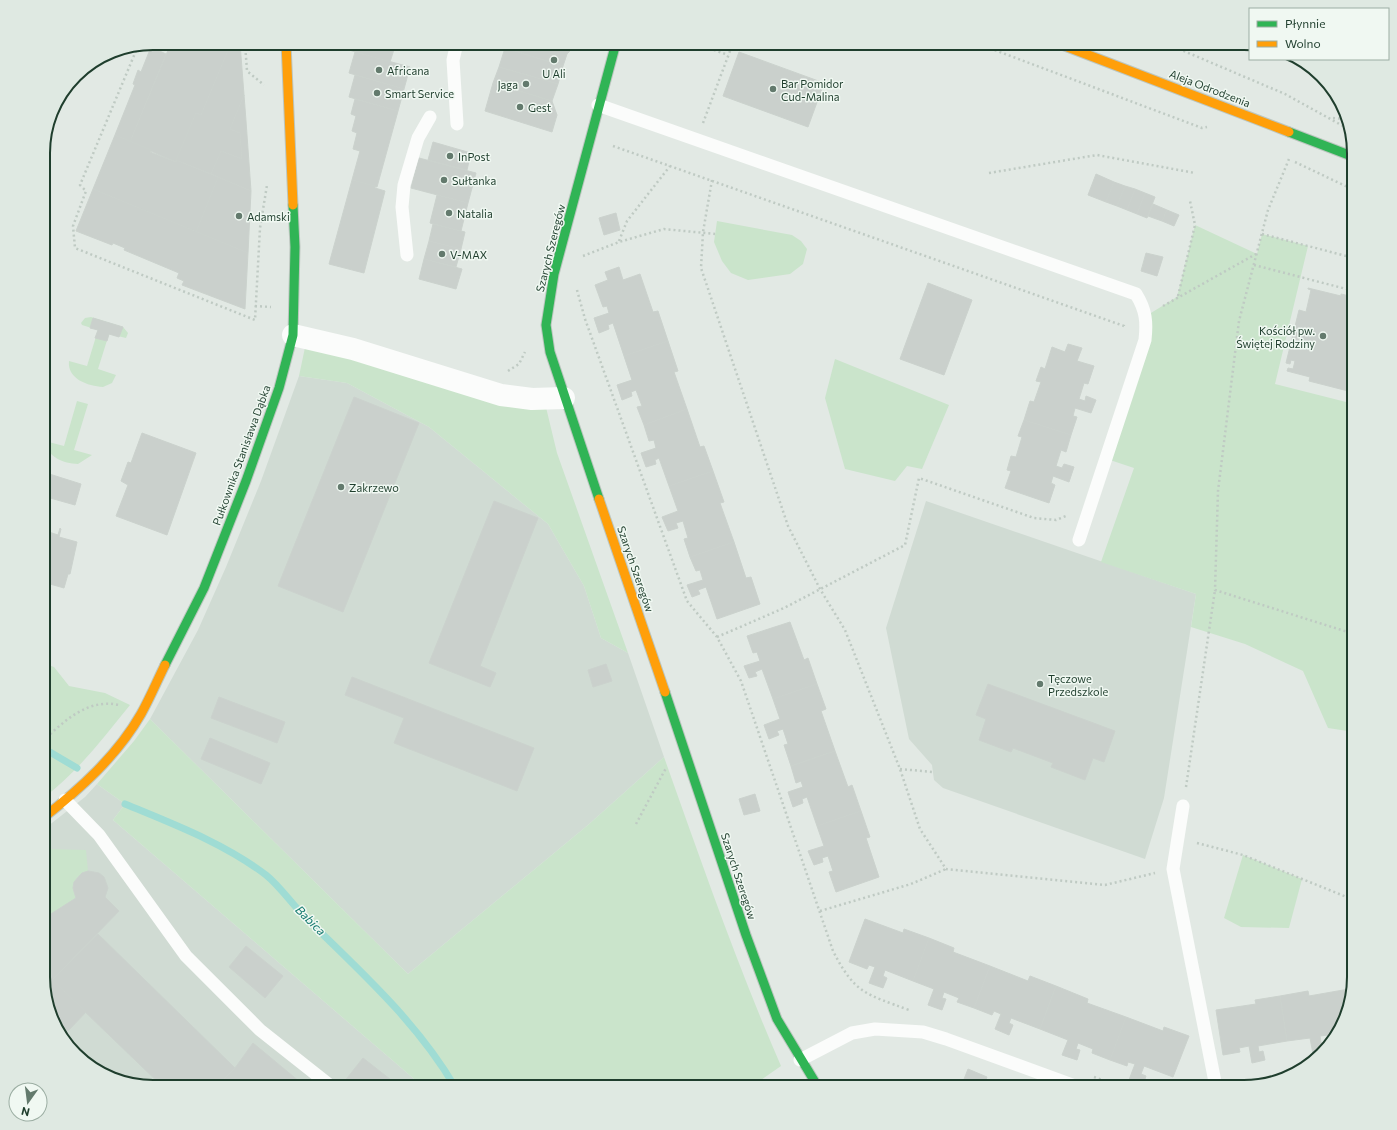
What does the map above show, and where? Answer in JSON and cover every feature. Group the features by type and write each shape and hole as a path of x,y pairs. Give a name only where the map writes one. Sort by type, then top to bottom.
{"street":[{"name":"Pułkownika Stanisława Dąbka","path":"50,812 68,798 108,759 140,715 204,588 246,482 279,388 293,335 295,247 286,50"},
{"name":"Szarych Szeregów","path":"614,50 598,106 549,300 546,325 549,345 564,398 679,733 746,935 776,1015 800,1060 813,1080"},
{"name":"Aleja Odrodzenia","path":"1075,50 1347,154"},
{"path":"293,335 354,349 501,395 532,399 564,398"}],"lane":[{"path":"455,50 453,60 457,124"},
{"path":"598,106 619,112 1136,294 1143,305 1146,316 1145,340 1079,540"},
{"path":"407,255 402,207 404,185 418,138 430,117"},
{"path":"68,798 99,835 186,956 260,1030 323,1080"},
{"path":"1183,806 1173,869 1215,1080"},
{"path":"800,1060 852,1033 876,1030 922,1032 946,1039 1059,1080"}],"path":[{"path":"713,50 728,56"},
{"path":"703,124 730,50"},
{"path":"995,50 1202,128 1209,126"},
{"path":"1185,50 1285,94 1332,118 1343,125"},
{"path":"136,52 80,185 86,191 73,226 75,248 255,320 260,228 266,191"},
{"path":"619,112 610,145 1124,326 1126,331"},
{"path":"1332,118 1341,119"},
{"path":"1284,154 1288,159 1347,187"},
{"path":"989,173 1097,155 1195,173"},
{"path":"1183,806 1215,590 1218,491 1239,321 1268,210 1288,159"},
{"path":"619,242 627,221 670,166"},
{"path":"712,180 703,232 701,268 788,526 820,589 845,630 900,769 920,829 946,869"},
{"path":"1190,200 1194,225 1177,297 1257,254"},
{"path":"577,259 619,242 664,229 715,234"},
{"path":"1262,234 1347,256"},
{"path":"1254,265 1347,288"},
{"path":"576,286 585,319 687,601 717,637 741,681 833,951 851,982 858,988 872,997 915,1013"},
{"path":"255,306 278,308"},
{"path":"505,373 519,364 527,348"},
{"path":"717,637 784,608 905,545 919,478 1034,518 1056,520 1072,513"},
{"path":"1215,590 1347,632"},
{"path":"50,734 82,709 100,704 117,705 140,715"},
{"path":"636,824 672,757 679,733"},
{"path":"900,769 933,772"},
{"path":"1177,837 1243,855 1347,897"},
{"path":"820,911 911,884 946,869 1105,885 1173,869"},
{"path":"1092,1076 1103,1080"}],"shaded area":[{"path":"299,376 347,383 429,427 548,524 584,586 601,638 628,653 664,757 588,825 408,974 150,719 198,630 226,567 261,481"},
{"name":"Tęczowe Przedszkole","path":"926,501 1196,594 1164,798 1145,859 943,788 934,780 932,765 909,739 886,628"},
{"path":"97,784 125,804 113,820 415,1080 153,1080 133,1078 114,1072 90,1059 71,1040 61,1023 52,997 50,984 50,824 85,797"}],"green space":[{"path":"717,221 792,235 801,241 807,249 803,264 790,274 748,280 731,273 722,261 714,242"},
{"path":"1195,225 1257,254 1262,234 1308,246 1275,384 1347,402 1347,731 1328,728 1303,671 1245,644 1191,627 1196,594 1101,562 1134,468 1107,459 1146,316 1177,297"},
{"path":"91,317 123,327 128,333 126,338 109,334 98,369 116,375 112,383 103,387 85,383 71,373 69,367 69,361 87,366 98,330 82,325 81,323 85,318"},
{"path":"307,338 544,399 557,453 628,653 601,638 584,586 548,524 429,427 347,383 299,376"},
{"path":"835,359 949,405 922,469 907,466 895,481 845,469 825,398"},
{"path":"77,401 88,404 74,450 92,455 78,464 62,461 50,453 50,442 64,446"},
{"path":"50,666 54,667 69,686 105,693 130,705 79,766 50,793"},
{"path":"150,719 408,974 588,825 664,757 734,951 781,1066 761,1080 415,1080 113,820 125,804 97,784 134,741"},
{"path":"50,849 86,850 88,871 80,875 75,881 74,893 76,898 50,915"},
{"path":"1243,855 1302,879 1289,928 1241,927 1224,918"}],"building":[{"path":"150,50 157,50 166,54 130,142 115,135 135,85 133,84 138,70 141,72"},
{"path":"168,50 228,50 201,115 196,113 176,162 130,142"},
{"path":"228,50 241,50 244,95 230,129 240,133 242,159 221,151 211,174 176,160 196,113 201,115"},
{"path":"349,50 394,50 390,62"},
{"path":"504,50 511,50 563,66 558,84 499,67"},
{"path":"511,50 571,50 567,54 563,66"},
{"name":"Africana","path":"355,52 410,67 404,89 349,73"},
{"name":"Bar Pomidor Cud-Malina","path":"739,52 824,83 808,127 723,96"},
{"name":"Jaga","path":"499,67 558,84 552,101 493,83"},
{"name":"Smart Service","path":"355,75 404,89 398,111 349,97"},
{"name":"Gest","path":"493,83 552,101 557,115 552,132 485,111"},
{"path":"244,95 251,191 211,174 221,151 242,159 240,133 230,129"},
{"path":"355,99 398,111 377,187 352,180 360,151 353,149 357,133 352,131 356,116 351,114"},
{"path":"115,135 151,150 150,152 176,162 176,160 218,177 196,232 93,189"},
{"name":"InPost","path":"433,142 471,153 467,170 428,160"},
{"name":"Sułtanka","path":"419,158 476,173 468,203 411,188"},
{"path":"1096,174 1114,182 1106,202 1088,195"},
{"path":"218,177 251,191 248,253 196,232"},
{"path":"352,180 375,186 375,188 385,191 364,273 329,264"},
{"path":"1114,182 1125,186 1117,206 1106,202"},
{"path":"1125,186 1135,189 1127,210 1117,206"},
{"path":"93,189 248,253 245,309 182,285 184,281 177,278 179,273 124,250 125,248 113,243 112,245 76,231"},
{"path":"1135,189 1145,193 1137,214 1127,210"},
{"path":"1145,193 1155,197 1147,218 1137,214"},
{"name":"Natalia","path":"437,195 468,203 461,231 430,223"},
{"path":"1153,204 1167,210 1162,221 1148,216"},
{"path":"1167,210 1179,215 1174,226 1162,221"},
{"path":"616,213 620,230 604,235 599,218"},
{"name":"V-MAX","path":"433,224 465,232 461,249 429,241"},
{"name":"V-MAX","path":"429,241 461,249 456,267 424,259"},
{"path":"1146,253 1163,257 1157,276 1141,271"},
{"path":"424,259 462,269 456,289 419,279"},
{"path":"619,267 623,280 640,274 653,312 658,311 668,341 624,356 613,323 608,325 609,329 599,333 594,318 609,313 607,306 603,307 595,285 608,280 605,272"},
{"path":"928,283 972,300 944,375 900,359"},
{"name":"Kościół pw. Świętej Rodziny","path":"1308,289 1341,296 1341,294 1347,295 1347,391 1309,381 1310,377 1287,371 1288,368 1293,369 1295,361 1291,360 1290,364 1286,363 1299,310 1306,312 1311,290"},
{"path":"93,318 123,327 119,337 109,334 107,341 95,338 98,330 90,328"},
{"path":"668,341 678,371 674,372 687,409 644,425 637,407 642,406 636,390 631,392 632,396 622,400 617,385 632,380 624,356"},
{"path":"1068,344 1082,348 1077,361 1094,366 1088,384 1084,383 1079,399 1085,401 1086,396 1096,400 1091,413 1075,408 1073,416 1077,417 1071,435 1024,420 1030,401 1034,402 1041,382 1036,381 1041,367 1045,369 1052,347 1065,352"},
{"path":"354,397 419,423 343,612 278,586"},
{"path":"687,409 700,447 704,446 713,471 669,486 659,458 655,460 656,464 646,467 641,453 656,448 654,440 649,441 644,425"},
{"path":"1024,420 1071,435 1066,452 1061,450 1056,466 1062,468 1064,464 1074,467 1069,482 1053,476 1051,483 1055,485 1049,503 1005,488 1011,471 1007,470 1011,456 1016,457 1022,437 1018,436"},
{"path":"142,433 196,453 167,535 116,516 128,485 121,481 128,462 131,463"},
{"path":"713,471 724,502 720,503 734,542 690,557 684,539 688,538 683,521 676,523 678,528 668,531 662,517 678,511 669,486"},
{"path":"50,474 81,484 75,505 50,498"},
{"path":"494,501 538,518 480,666 496,673 490,687 429,663"},
{"path":"60,528 59,537 77,542 70,574 68,574 64,588 50,584 50,532 58,535"},
{"path":"734,542 746,578 751,577 760,604 717,619 706,587 698,590 700,594 692,597 687,585 703,580 700,570 696,571 690,557"},
{"path":"790,622 804,660 808,658 817,684 773,699 762,669 755,672 757,676 749,678 744,666 760,661 757,652 753,653 747,636"},
{"path":"606,664 612,681 593,687 588,670"},
{"path":"352,677 534,748 517,791 394,743 404,718 345,695"},
{"path":"817,684 826,709 821,711 835,751 791,766 784,745 788,744 783,729 777,731 779,735 769,739 764,725 780,719 773,699"},
{"path":"988,684 1115,731 1104,762 1093,758 1085,780 1051,767 1053,763 1013,748 1011,752 979,740 986,719 976,715"},
{"path":"219,697 285,722 277,743 211,718"},
{"path":"210,738 270,763 261,784 201,759"},
{"path":"835,751 848,787 852,785 861,811 817,826 807,797 802,799 803,803 793,807 788,792 803,787 801,781 796,783 791,766"},
{"path":"755,794 760,811 744,815 739,799"},
{"path":"861,811 870,837 866,838 879,877 836,892 829,872 833,871 828,856 822,858 823,862 814,865 808,851 824,846 817,826"},
{"path":"88,871 99,873 104,877 108,888 105,897 119,911 52,980 50,978 50,915 76,898 73,888 74,882 82,873"},
{"path":"865,919 903,933 904,929 929,938 913,981 885,970 883,976 887,978 883,988 869,983 875,967 869,965 867,969 849,962"},
{"path":"98,934 235,1068 223,1080 156,1080 52,980"},
{"path":"929,938 954,948 953,952 990,966 974,1008 957,1002 959,998 944,992 942,998 946,999 942,1010 928,1005 934,989 913,981"},
{"path":"246,946 283,976 265,998 229,967"},
{"path":"990,966 1028,981 1030,976 1056,986 1040,1029 1011,1018 1009,1023 1013,1025 1009,1035 995,1029 1001,1014 994,1011 992,1015 974,1008"},
{"path":"50,978 86,1012 68,1031 63,1026 58,1016 52,997"},
{"path":"1056,986 1088,999 1087,1003 1126,1017 1110,1060 1092,1053 1093,1049 1078,1043 1076,1049 1080,1050 1077,1060 1062,1055 1068,1040 1040,1029"},
{"path":"1346,990 1339,1016 1330,1034 1320,1036 1321,1043 1323,1042 1313,1053 1310,1038 1287,1041 1280,996 1308,991 1309,996"},
{"path":"1280,996 1287,1041 1258,1046 1259,1052 1263,1051 1265,1060 1252,1063 1249,1046 1239,1048 1240,1052 1223,1055 1216,1010 1256,1004 1255,1000"},
{"path":"1126,1017 1163,1031 1164,1027 1189,1036 1173,1077 1144,1066 1141,1074 1146,1076 1145,1080 1129,1080 1135,1064 1128,1062 1127,1066 1110,1060"},
{"path":"253,1043 298,1080 223,1080 235,1068"},
{"path":"363,1058 391,1080 346,1080"},
{"path":"968,1069 987,1077 986,1080 964,1080"}],"waterway":[{"name":"Babica","path":"50,752 77,768"},
{"name":"Babica","path":"125,804 216,844 233,853 266,875 277,885 302,914 387,998 423,1041 451,1080"}],"traffic: fast":[{"path":"599,499 550,352 546,325 554,274 614,50"},
{"path":"1289,132 1347,154"},
{"path":"165,665 204,588 246,481 279,388 293,335 295,247 293,205"},
{"path":"665,692 746,935 777,1019 814,1080"}],"traffic: slow":[{"path":"286,50 293,205"},
{"path":"1075,50 1289,132"},
{"path":"599,499 665,692"},
{"path":"50,812 97,771 121,744 141,714 165,665"}],"place":[{"name":"U Ali","path":"554,60"},
{"name":"Africana","path":"379,70"},
{"name":"Jaga","path":"526,84"},
{"name":"Bar Pomidor Cud-Malina","path":"773,89"},
{"name":"Smart Service","path":"377,93"},
{"name":"Gest","path":"520,107"},
{"name":"InPost","path":"450,156"},
{"name":"Sułtanka","path":"444,180"},
{"name":"Natalia","path":"449,213"},
{"name":"Adamski","path":"239,216"},
{"name":"V-MAX","path":"442,254"},
{"name":"Kościół pw. Świętej Rodziny","path":"1323,336"},
{"name":"Zakrzewo","path":"341,487"},
{"name":"Tęczowe Przedszkole","path":"1040,684"}]}
